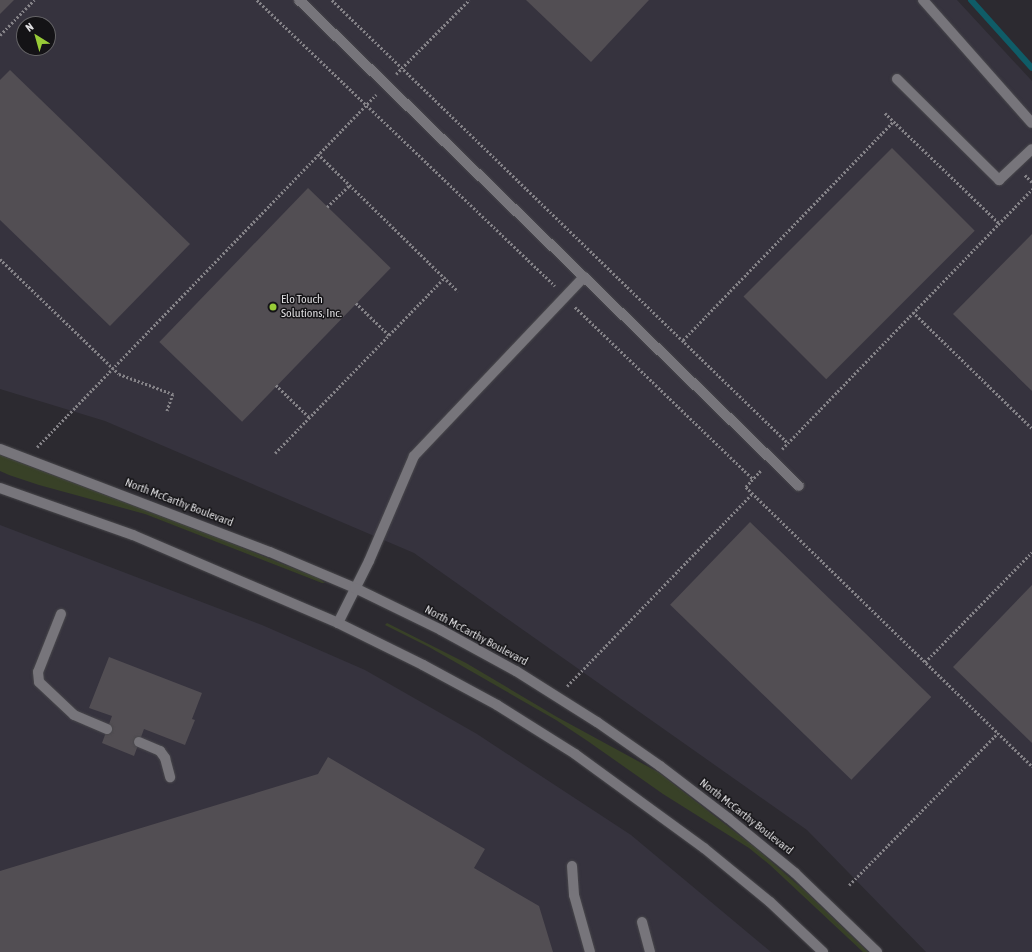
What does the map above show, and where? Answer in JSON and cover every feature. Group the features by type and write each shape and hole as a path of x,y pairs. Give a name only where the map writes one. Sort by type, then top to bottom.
{"main road":[{"path":"299,0 799,486"},
{"path":"923,0 1032,123"},
{"path":"897,79 999,180 1032,149"},
{"path":"338,623 414,456 584,277"},
{"name":"North McCarthy Boulevard","path":"0,449 270,552 355,588 441,630 557,696 660,766 728,818 795,873 877,952"},
{"path":"0,488 133,535 338,623 423,665 496,705 575,754 704,848 770,902 823,952"},
{"path":"61,614 38,672 40,682 74,715 107,729"},
{"path":"139,742 160,751 165,758 170,777"},
{"path":"572,866 574,895 590,952"},
{"path":"642,922 650,952"}],"path":[{"path":"0,35 34,0"},
{"path":"257,0 753,479"},
{"path":"332,0 788,443"},
{"path":"26,458 318,154 469,0"},
{"path":"885,113 999,223"},
{"path":"683,340 894,121"},
{"path":"318,154 458,290"},
{"path":"1025,175 1032,182"},
{"path":"327,207 350,185"},
{"path":"1032,189 746,487 1032,766"},
{"path":"0,259 119,374 173,394 167,411"},
{"path":"275,453 445,277"},
{"path":"356,303 389,335"},
{"path":"913,312 1032,428"},
{"path":"276,385 309,417"},
{"path":"557,696 753,493"},
{"path":"925,662 1032,552"},
{"path":"849,885 998,733"}],"shaded area":[{"path":"0,0 957,0 1032,81 1032,952 926,952 807,830 414,553 105,421 0,389"},
{"path":"0,525 262,625 365,670 477,734 631,835 771,952 0,952"}],"green space":[{"path":"0,455 223,540 318,578 325,583 145,514 39,485 9,475 0,471"},
{"path":"387,623 466,663 557,717 658,772 757,849 805,891 868,952 863,952 770,865 749,848 663,794 556,720 429,647 385,625"}],"building":[{"path":"0,0 14,0 0,14"},
{"path":"526,0 649,0 591,62"},
{"path":"10,70 190,244 110,326 0,220 0,80"},
{"path":"892,148 975,231 826,379 744,296"},
{"path":"308,188 391,268 242,422 159,342"},
{"path":"1032,234 1032,391 953,314"},
{"path":"750,522 931,697 851,780 670,605"},
{"path":"1032,585 1032,743 953,667"},
{"path":"109,657 202,693 192,719 195,720 185,745 144,729 134,756 102,743 112,716 89,708"},
{"path":"328,757 485,849 474,868 539,906 553,952 0,952 0,871 318,774"}],"waterway":[{"path":"971,0 1032,68"}],"place":[{"name":"Elo Touch Solutions, Inc.","path":"273,307"}]}
